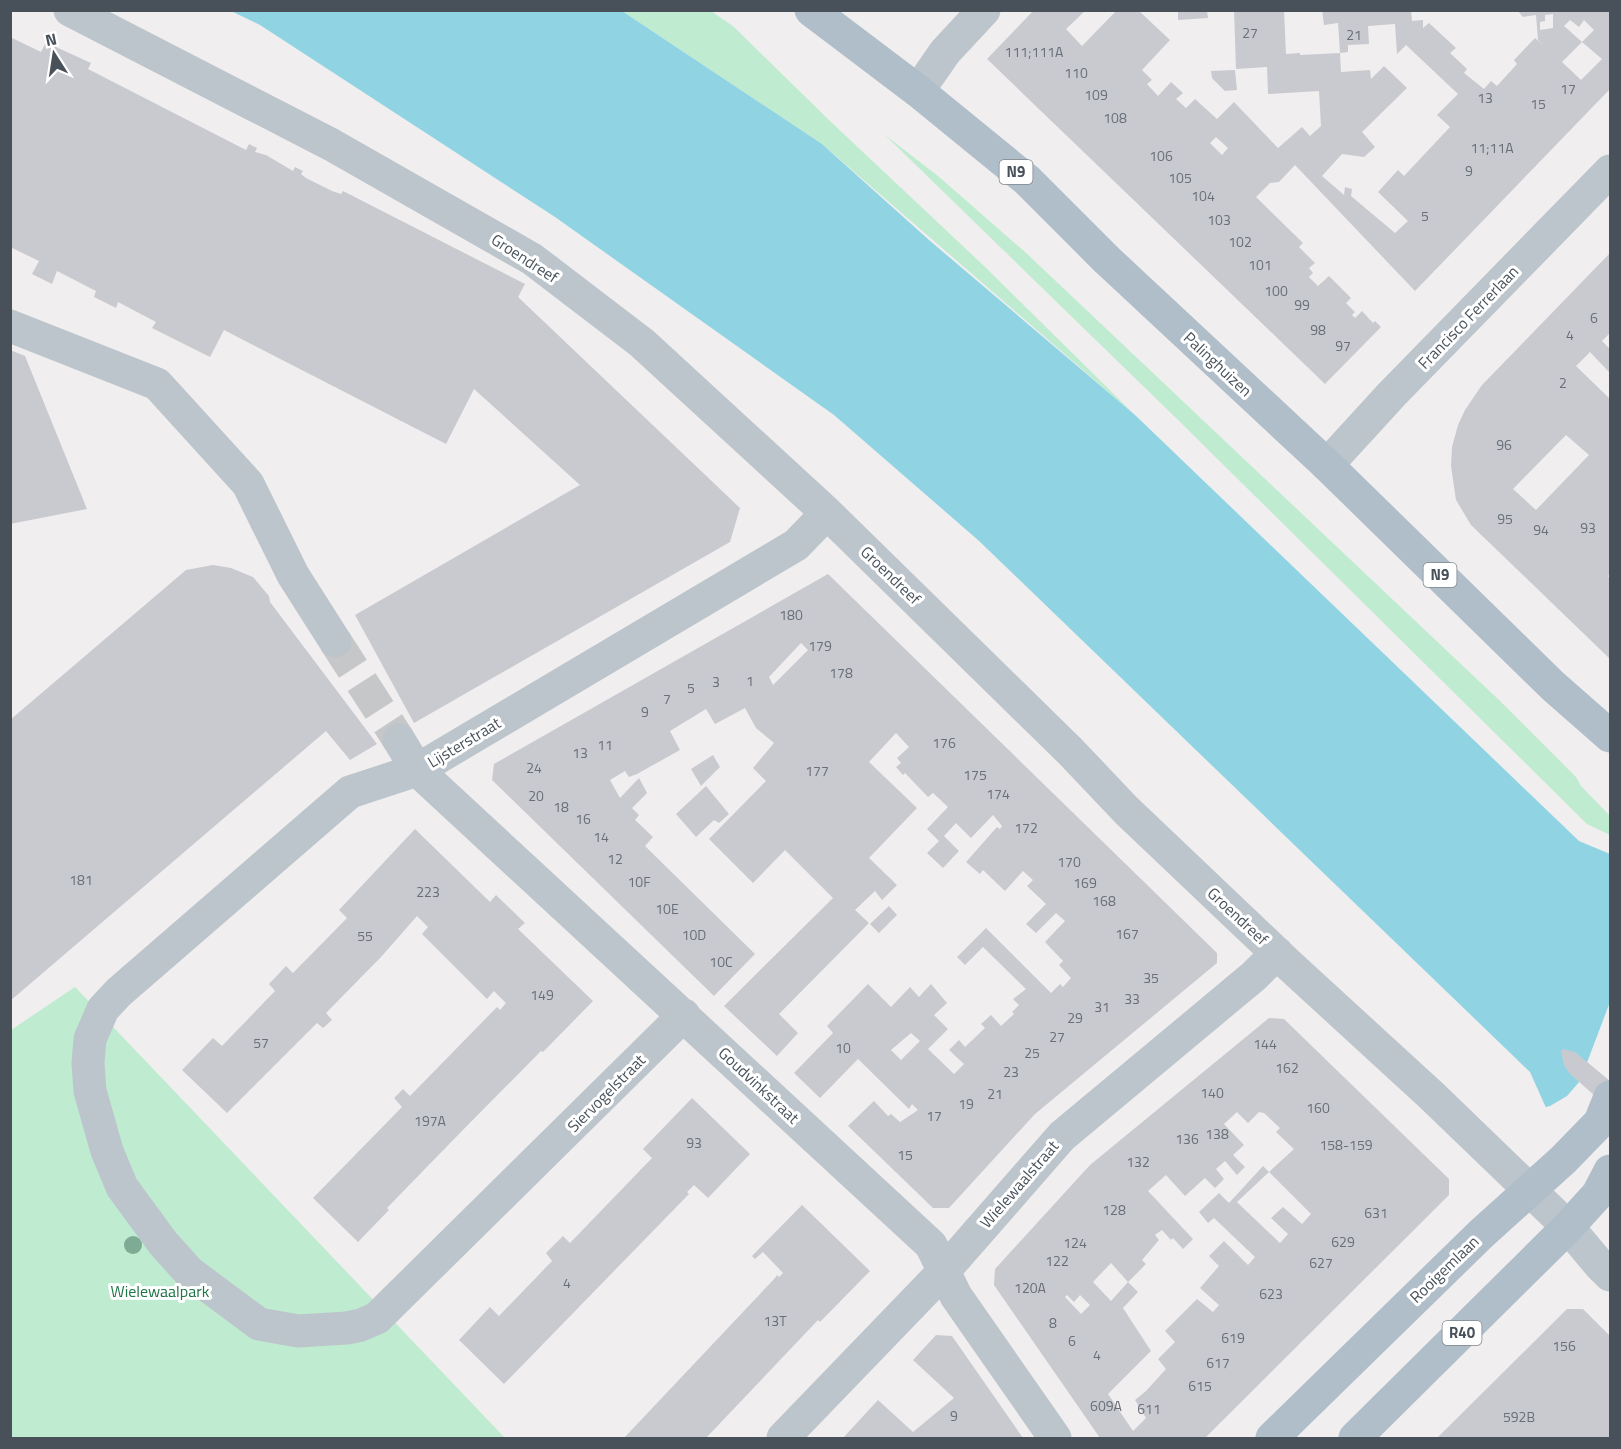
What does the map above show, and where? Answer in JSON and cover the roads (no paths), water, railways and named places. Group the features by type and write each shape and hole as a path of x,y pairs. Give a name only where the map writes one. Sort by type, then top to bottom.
{"main road":[{"name":"Palinghuizen","path":"811,10 918,91 1027,180 1107,260 1327,465 1553,686 1611,736"},
{"name":"Rooigemlaan","path":"1272,1438 1480,1234 1563,1160 1600,1122 1611,1097"},
{"name":"R40","path":"1355,1438 1568,1227 1604,1183"}],"street":[{"name":"Groendreef","path":"70,10 332,145 532,259 642,343 827,513 1070,751 1126,810 1432,1096 1568,1227 1611,1275"},
{"path":"918,91 945,52 984,10"},
{"name":"Francisco Ferrerlaan","path":"1327,465 1400,386 1611,171"},
{"path":"10,326 157,384 248,484 293,575 335,641"},
{"name":"Lijsterstraat","path":"527,1170 377,1318 347,1328 298,1331 259,1324 189,1272 164,1243 122,1186 107,1151 90,1091 87,1063 90,1039 103,1010 119,992 350,792 417,770 796,545 827,513"},
{"name":"Goudvinkstraat","path":"399,740 417,770 931,1245 956,1296 1055,1438"},
{"name":"Wielewaalstraat","path":"783,1438 944,1271 1062,1136 1254,976 1277,952"},
{"name":"Siervogelstraat","path":"527,1170 684,1015"}],"water":[{"path":"231,11 622,11 822,144 929,240 1135,415 1579,841 1610,854 1610,1182 1551,1119 1530,1072 978,540 834,415 555,217 260,25"}],"tunnel":[{"path":"335,641 399,740"}],"park label":[{"name":"Wielewaalpark","path":"160,1291"}]}
